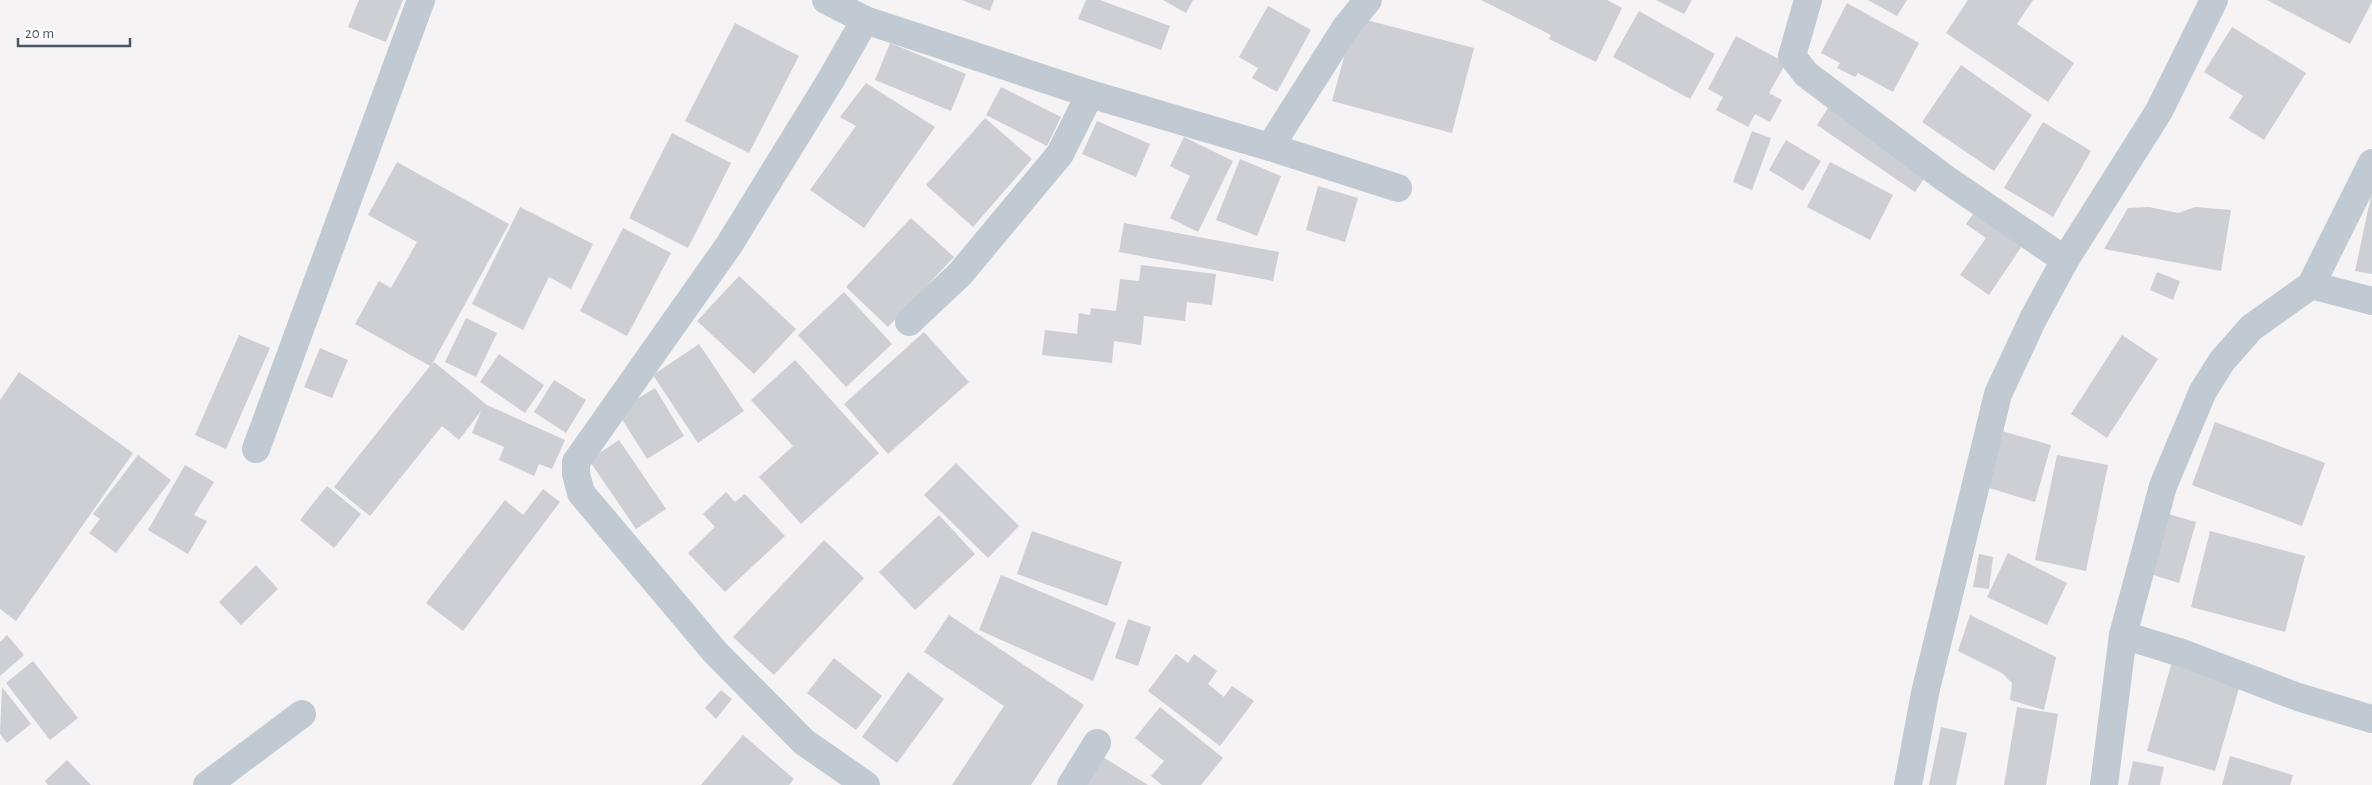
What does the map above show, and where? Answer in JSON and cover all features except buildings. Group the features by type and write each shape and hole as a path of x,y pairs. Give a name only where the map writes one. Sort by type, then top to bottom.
{"street":[{"path":"256,449 421,0"},
{"path":"826,0 865,20 1090,94 1270,146 1398,188"},
{"path":"1270,146 1346,27 1368,0"},
{"path":"1808,0 1792,56 1806,74 1946,179 2065,260"},
{"path":"1908,785 1924,693 1998,394 2033,319 2065,260 2160,112 2214,0"},
{"path":"865,20 830,81 729,245 576,462 576,468 581,493 715,652 804,742 866,785"},
{"path":"909,322 960,274 1060,154 1090,94"},
{"path":"2104,785 2122,635 2163,486 2203,391 2222,361 2252,328 2311,285 2372,163"},
{"path":"2311,285 2372,301"},
{"path":"2122,635 2185,654 2298,697 2372,718"},
{"path":"207,785 302,714"},
{"path":"1071,785 1097,743"}]}
